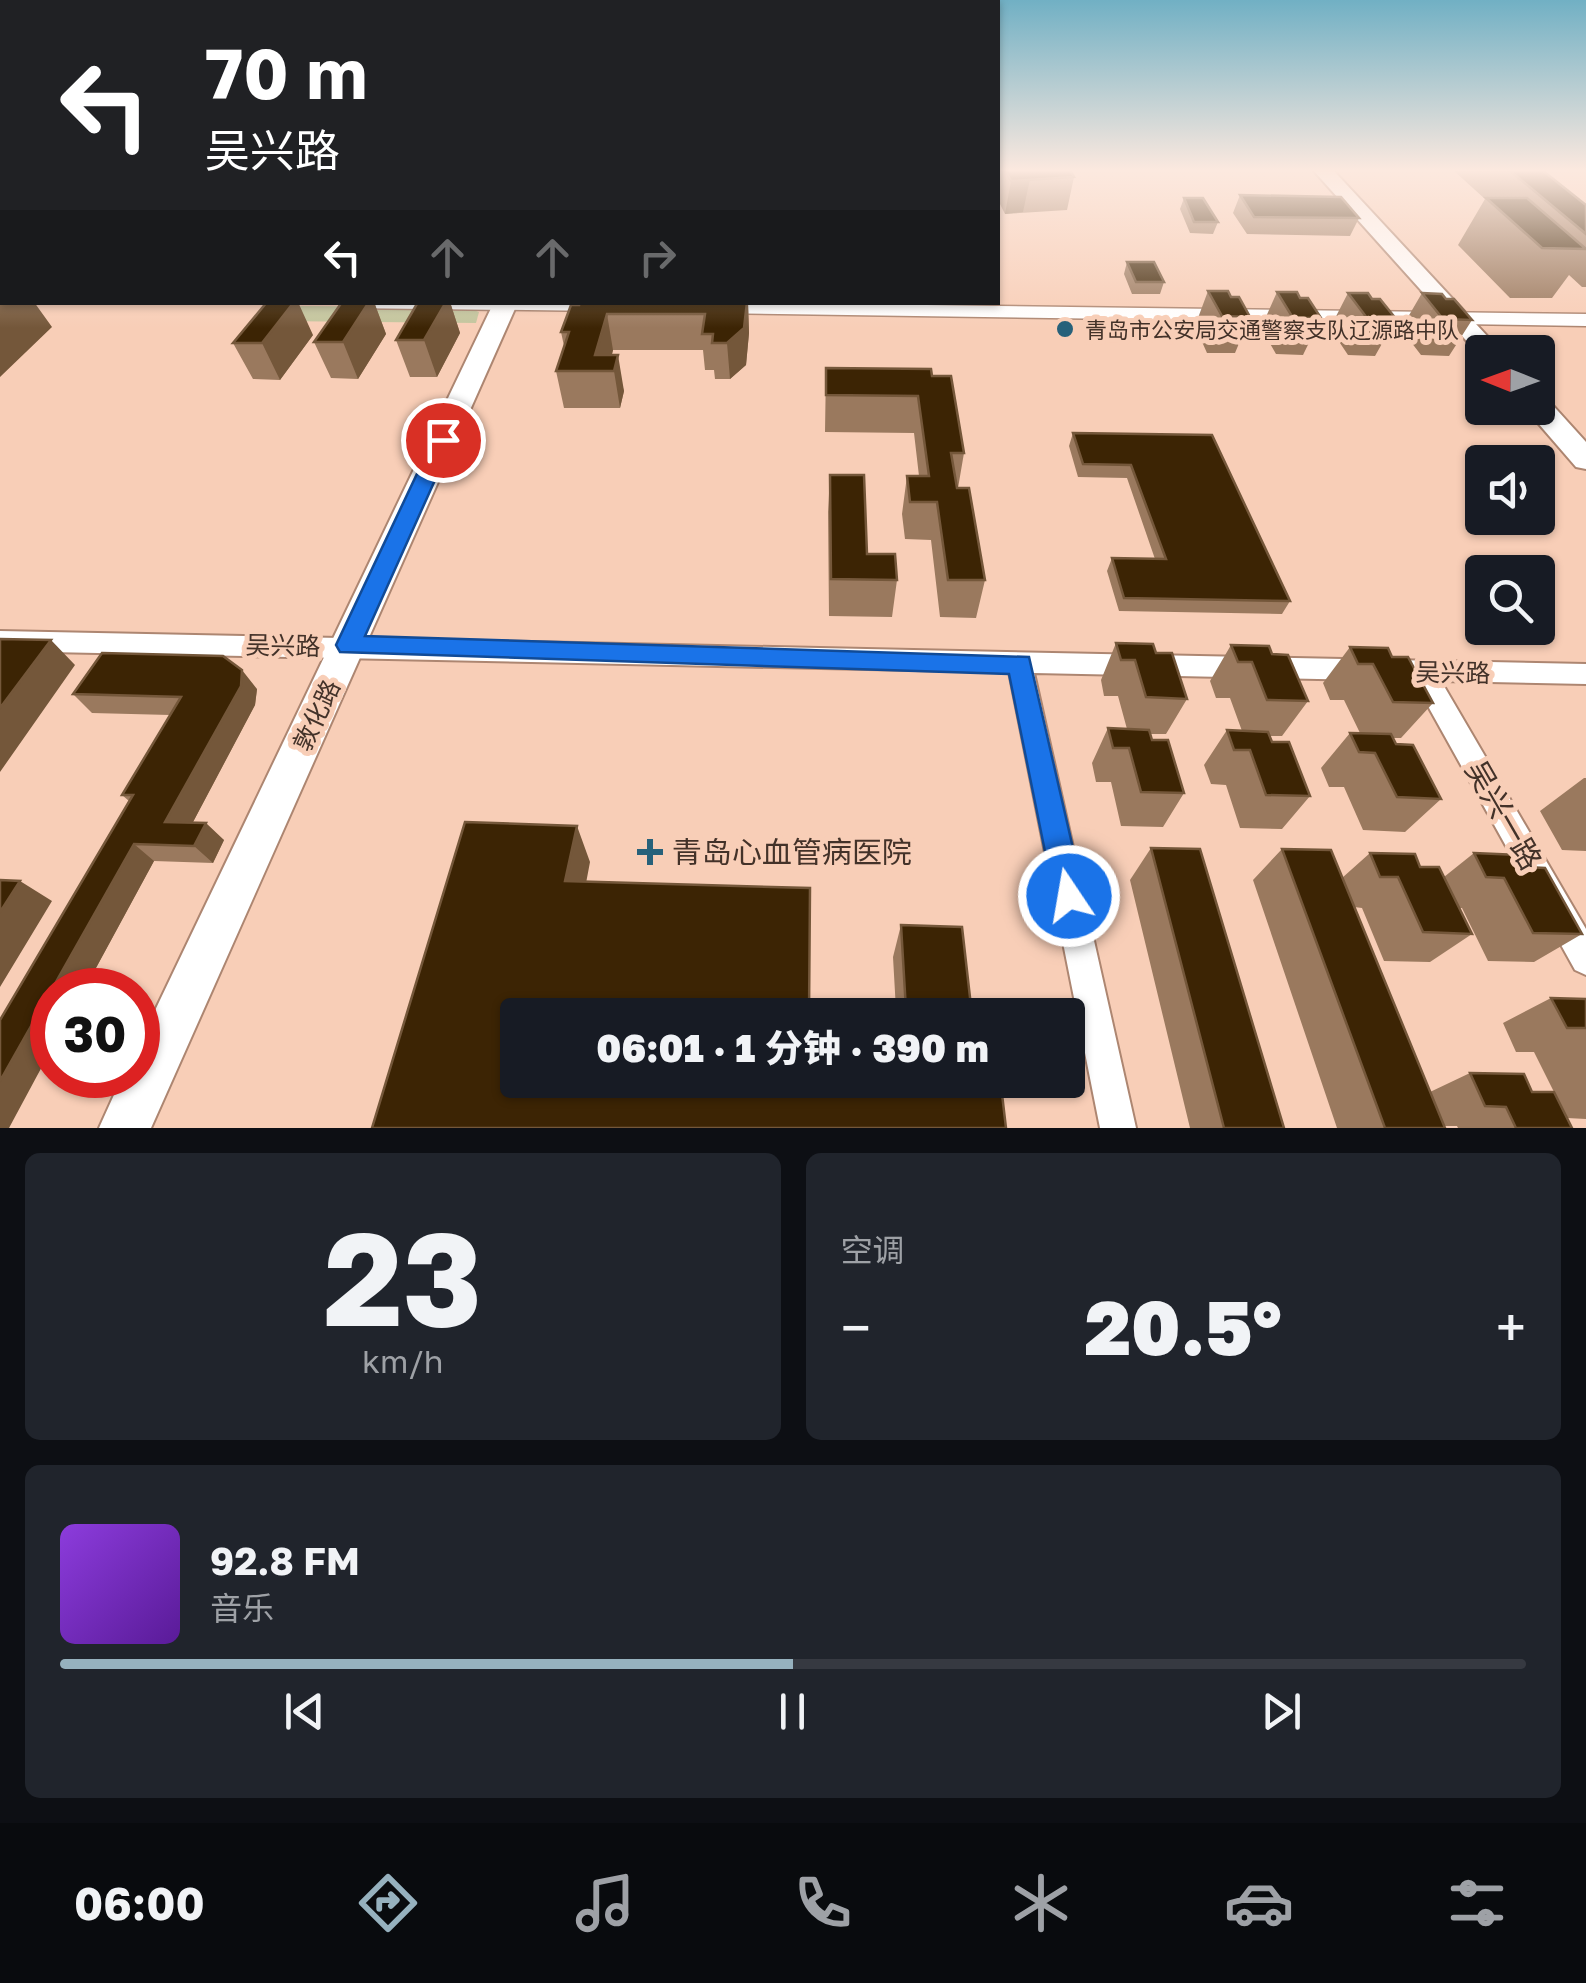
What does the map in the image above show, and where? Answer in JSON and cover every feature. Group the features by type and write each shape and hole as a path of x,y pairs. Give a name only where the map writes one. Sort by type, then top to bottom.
{"main road":[{"path":"1371,223 1475,335"},
{"name":"敦化路","path":"125,1128 505,305"},
{"path":"1555,425 1586,460"}],"street":[{"path":"586,305 626,306"},
{"path":"685,307 959,307 1586,320"},
{"name":"吴兴路","path":"0,641 348,645 1020,664 1586,674"},
{"path":"1020,664 1118,1128"},
{"name":"吴兴一路","path":"1422,671 1586,959"}],"green space":[{"path":"291,306 466,307 479,312 476,323 274,321"}],"building":[{"path":"1514,223 1556,223 1586,249 1542,248"},
{"path":"1572,223 1586,223 1586,234"},
{"path":"1127,262 1154,262 1164,282 1136,282"},
{"path":"1208,291 1228,291 1231,297 1239,297 1250,317 1222,316"},
{"path":"1277,292 1297,292 1300,298 1308,298 1321,318 1293,318"},
{"path":"1348,293 1368,293 1372,299 1380,299 1396,319 1367,318"},
{"path":"1422,293 1454,299 1472,320 1443,319"},
{"path":"265,305 292,305 262,343 233,343"},
{"path":"340,305 367,305 343,342 314,342"},
{"path":"416,305 444,305 424,340 396,340"},
{"path":"571,305 747,305 744,328 727,343 712,343 713,334 702,334 705,314 607,314 595,355 618,355 614,371 556,371 569,332 561,332"},
{"path":"826,368 931,369 932,376 951,376 964,453 951,453 957,488 969,488 985,580 948,580 937,502 910,502 907,476 929,476 918,396 826,395"},
{"path":"1073,433 1212,435 1290,601 1124,598 1112,558 1166,559 1131,465 1083,464"},
{"path":"830,475 864,475 867,554 895,554 897,580 831,579"},
{"path":"0,639 51,640 0,708"},
{"path":"1116,643 1153,644 1156,653 1172,653 1187,699 1146,697 1135,660 1121,660"},
{"path":"1231,645 1269,646 1272,654 1288,655 1308,701 1267,700 1252,662 1238,662"},
{"path":"1350,647 1388,648 1392,657 1408,657 1433,703 1393,702 1373,664 1358,664"},
{"path":"102,653 223,656 242,670 241,686 165,822 206,823 194,846 134,844 64,968 31,968 133,795 122,795 181,697 73,694"},
{"path":"1108,728 1149,730 1152,740 1168,740 1184,793 1141,792 1129,748 1113,748"},
{"path":"1227,730 1268,732 1272,742 1289,742 1310,796 1266,795 1250,750 1234,750"},
{"path":"1350,733 1391,734 1396,744 1413,745 1441,799 1397,797 1375,753 1359,752"},
{"path":"465,822 577,826 565,881 810,888 809,998 500,998 500,1098 1002,1098 1006,1128 372,1128"},
{"path":"1151,848 1200,849 1284,1128 1224,1128"},
{"path":"1282,849 1331,850 1445,1128 1385,1128"},
{"path":"1370,853 1415,854 1420,867 1439,867 1472,934 1423,932 1398,877 1380,877"},
{"path":"1474,853 1519,855 1526,867 1545,868 1582,934 1533,933 1504,878 1486,877"},
{"path":"0,880 20,881 0,912"},
{"path":"901,925 962,927 970,998 905,998"},
{"path":"30,969 30,1028 0,1081 0,1020"},
{"path":"1551,998 1586,999 1586,1028 1567,1028"},
{"path":"1470,1073 1524,1074 1532,1092 1554,1092 1572,1128 1516,1128 1506,1107 1485,1106"}],"place":[{"name":"青岛市公安局交通警察支队辽源路中队","path":"1065,329"},
{"name":"青岛心血管病医院","path":"650,852"}],"route":[{"path":"443,440 348,645 1020,664 1069,896"}]}
